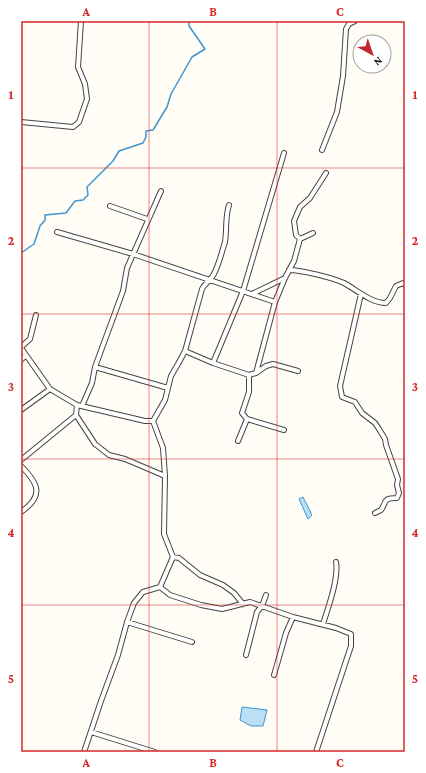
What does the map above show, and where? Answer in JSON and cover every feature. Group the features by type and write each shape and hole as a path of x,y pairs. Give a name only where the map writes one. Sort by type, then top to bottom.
{"street":[{"path":"21,122 73,127 79,122 87,99 86,84 78,67 81,21"},
{"path":"322,150 337,112 343,76 346,29 349,24 355,21"},
{"path":"213,362 243,291 284,153"},
{"path":"300,239 296,234 294,221 300,207 310,198 326,173"},
{"path":"21,460 76,415 79,406 92,383 95,367 123,291 127,268 147,219 161,191"},
{"path":"153,421 161,408 168,388 170,376 185,351 202,289 213,276 223,248 229,205"},
{"path":"110,206 147,219"},
{"path":"57,232 134,254 275,302"},
{"path":"256,373 275,302 294,261 300,239 313,233"},
{"path":"290,270 302,271 343,283 380,303 386,303 396,286 403,283 405,285"},
{"path":"252,294 285,278"},
{"path":"361,294 340,386 342,397 355,402 362,413 379,428 385,439 398,479 397,485 399,494 397,498 385,500 381,510 375,513"},
{"path":"36,315 30,339 21,348 50,389 79,406 145,421 153,421"},
{"path":"185,351 249,375 273,364 298,371"},
{"path":"21,360 26,355"},
{"path":"95,367 168,388"},
{"path":"249,375 249,392 242,413 247,419 284,430"},
{"path":"21,410 50,389"},
{"path":"76,415 95,444 109,455 125,459 165,476"},
{"path":"238,441 247,419"},
{"path":"153,421 163,448 165,476 164,534 173,557 160,587"},
{"path":"21,466 34,481 37,495 34,501 21,512"},
{"path":"173,557 179,558 200,575 223,585 234,593 243,604"},
{"path":"323,624 334,584 337,566 336,562"},
{"path":"160,587 170,595 201,605 222,609 250,602 293,617 323,624 351,634 351,646 316,752"},
{"path":"84,752 118,655 134,603 143,592 160,587"},
{"path":"246,655 257,612 262,606 266,595"},
{"path":"274,675 286,633 293,617"},
{"path":"127,622 192,642"},
{"path":"91,732 155,752"}],"water":[{"path":"303,497 312,515 308,519 299,499"},
{"path":"242,707 267,710 263,726 251,726 240,720"}],"waterway":[{"path":"21,253 34,244 40,226 45,220 45,215 66,213 75,201 83,200 88,195 87,187 113,161 119,151 143,143 146,137 146,131 153,130 167,107 171,94 192,57 205,49 189,26 189,21"}]}
